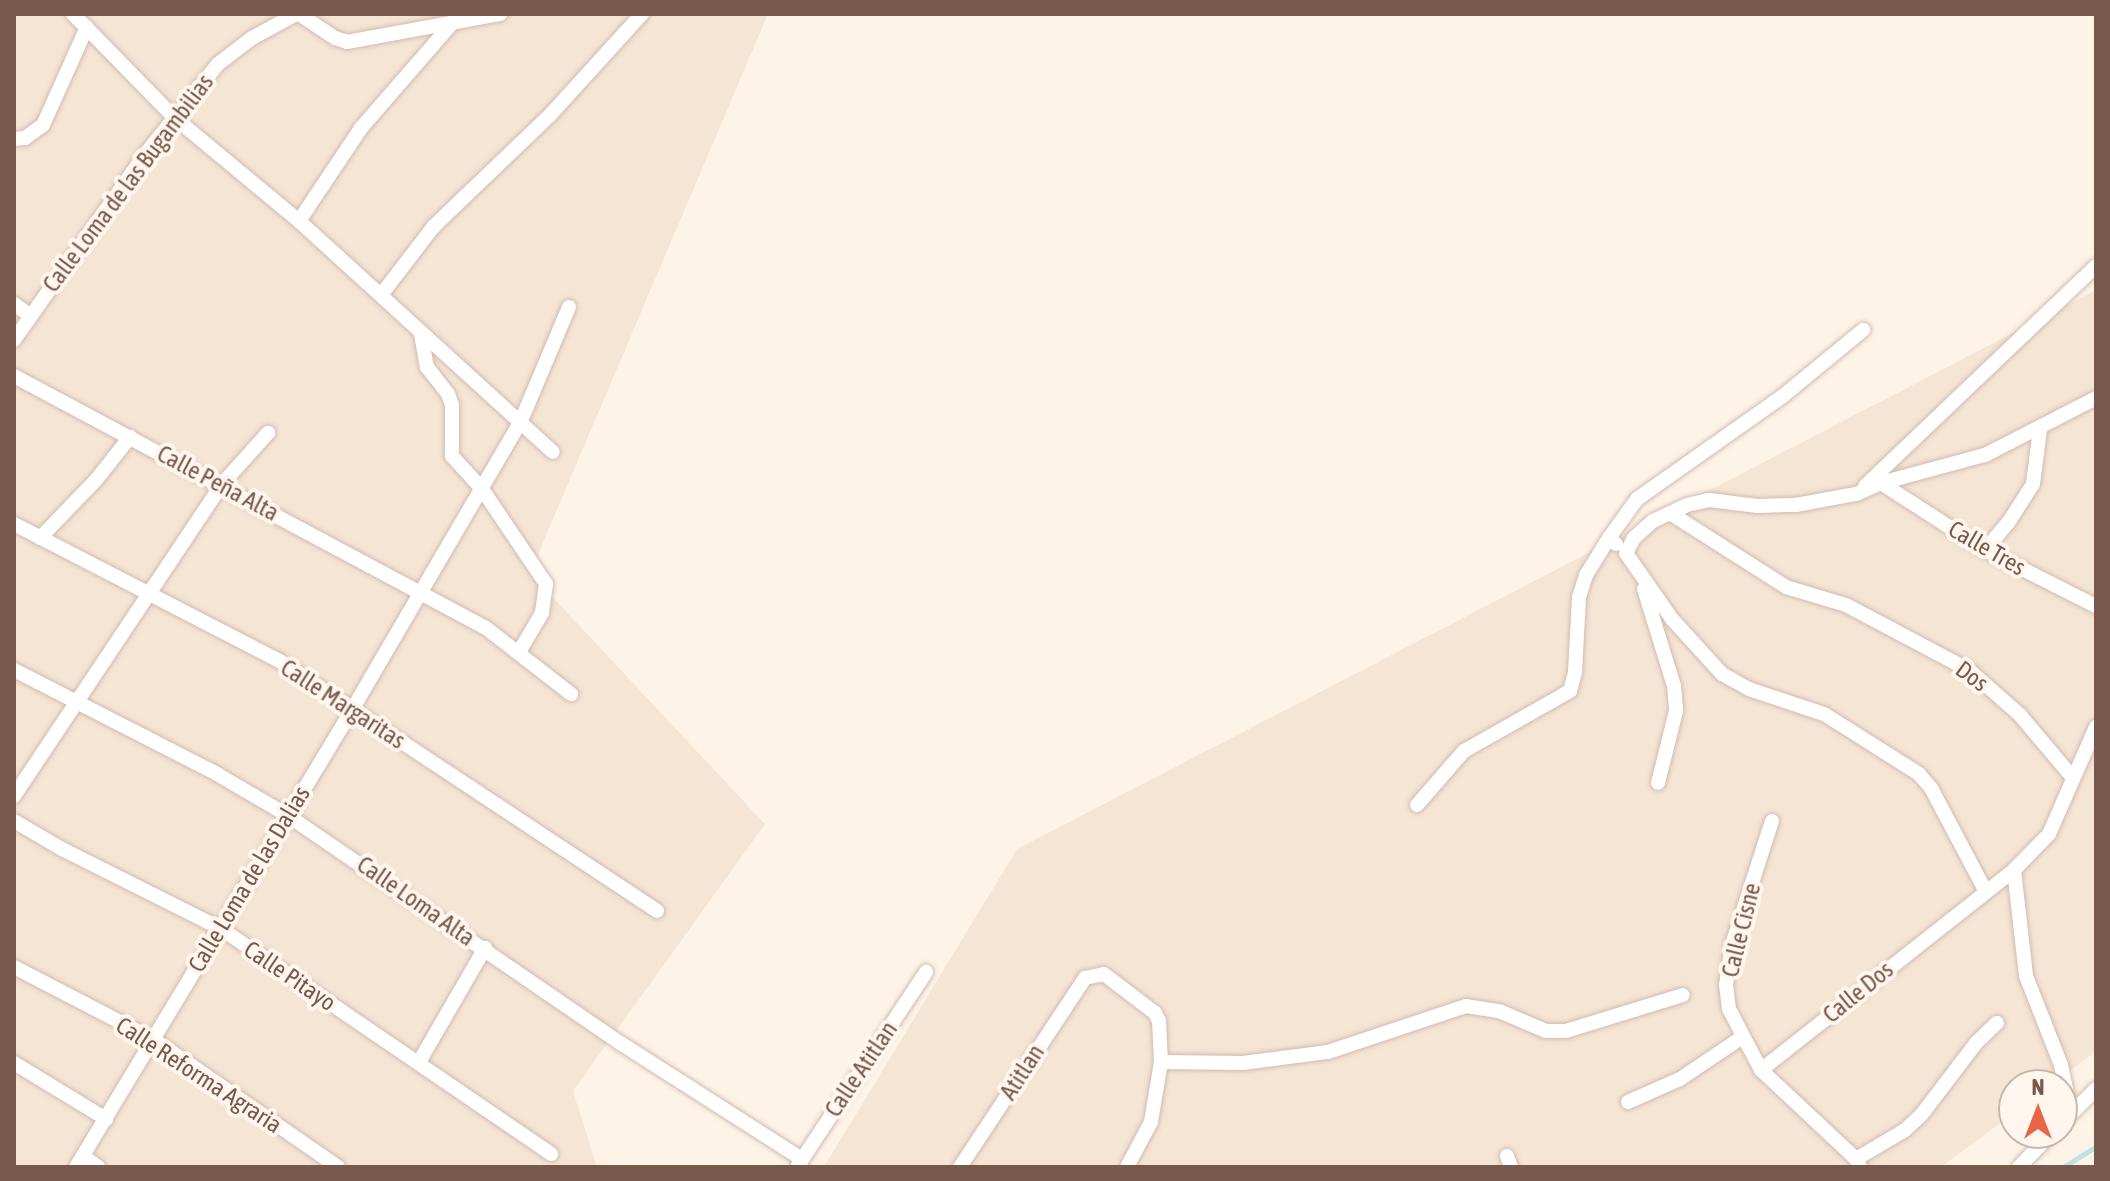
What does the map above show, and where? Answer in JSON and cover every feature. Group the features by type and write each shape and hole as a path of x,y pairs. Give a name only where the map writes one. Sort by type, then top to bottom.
{"street":[{"path":"73,14 175,118 299,221 553,452"},
{"path":"298,14 335,38 347,42 500,14"},
{"name":"Calle Loma de las Bugambilias","path":"14,340 175,118 218,64 252,38 298,14"},
{"path":"381,295 434,226 550,115 642,14"},
{"path":"299,221 361,128 455,20"},
{"path":"14,139 25,138 43,125 87,27"},
{"path":"1856,494 2096,266"},
{"path":"14,304 30,315"},
{"name":"Calle Loma de las Dalias","path":"79,1162 352,710 520,423 569,307"},
{"path":"1417,805 1464,751 1570,691 1575,672 1579,597 1586,575 1637,499 1783,396 1863,330"},
{"path":"421,334 427,367 448,394 452,405 452,456 482,489 546,584 542,613 519,652"},
{"name":"Calle Peña Alta","path":"14,376 222,484 486,628 571,694"},
{"path":"1626,553 1634,538 1653,521 1709,500 1758,506 1796,505 1856,494 1881,483 1985,455 2096,398"},
{"path":"1985,550 2008,523 2033,484 2040,429"},
{"path":"14,796 73,703 222,484 268,433"},
{"path":"40,538 96,480 130,437"},
{"name":"Calle Tres","path":"1881,483 1985,550 2096,606"},
{"name":"Dos","path":"1670,513 1786,587 1846,605 1969,670 2020,715 2073,778"},
{"name":"Calle Margaritas","path":"14,524 281,662 657,911"},
{"path":"1609,538 1626,553 1642,580 1722,674 1749,689 1824,714 1919,774 1931,788 1985,890"},
{"path":"1642,580 1674,686 1676,711 1658,783"},
{"name":"Calle Loma Alta","path":"14,670 73,703 217,774 287,815 799,1163"},
{"name":"Calle Dos","path":"1761,1070 2014,870 2049,834 2096,727"},
{"name":"Calle Pitayo","path":"14,821 62,849 220,928 551,1154"},
{"name":"Calle Cisne","path":"1741,1038 1729,1009 1726,985 1732,945 1772,821"},
{"path":"2014,870 2026,976 2061,1069"},
{"path":"419,1062 485,948"},
{"name":"Calle Reforma Agraria","path":"14,967 153,1039 338,1167"},
{"name":"Calle Atitlan","path":"799,1163 926,972"},
{"name":"Atitlan","path":"960,1167 1085,978 1104,974 1155,1013 1159,1021 1161,1062"},
{"path":"1127,1167 1151,1122 1161,1062 1243,1063 1328,1052 1466,1006 1499,1011 1546,1031 1566,1031 1683,995"},
{"path":"1628,1102 1680,1079 1741,1038 1761,1070 1858,1163 1922,1114 1976,1043 1997,1023"},
{"path":"14,1063 106,1119"},
{"path":"2078,1107 2096,1089"},
{"path":"2019,1167 2036,1149"},
{"path":"79,1162 98,1167"}],"shaded area":[{"path":"14,14 768,14 530,573 765,824 573,1091 597,1167 14,1167"},
{"path":"2096,290 2096,1051 2072,1069 1998,1069 1998,1125 1941,1167 824,1167 1017,849"}],"waterway":[{"path":"2063,1167 2096,1146"}]}
